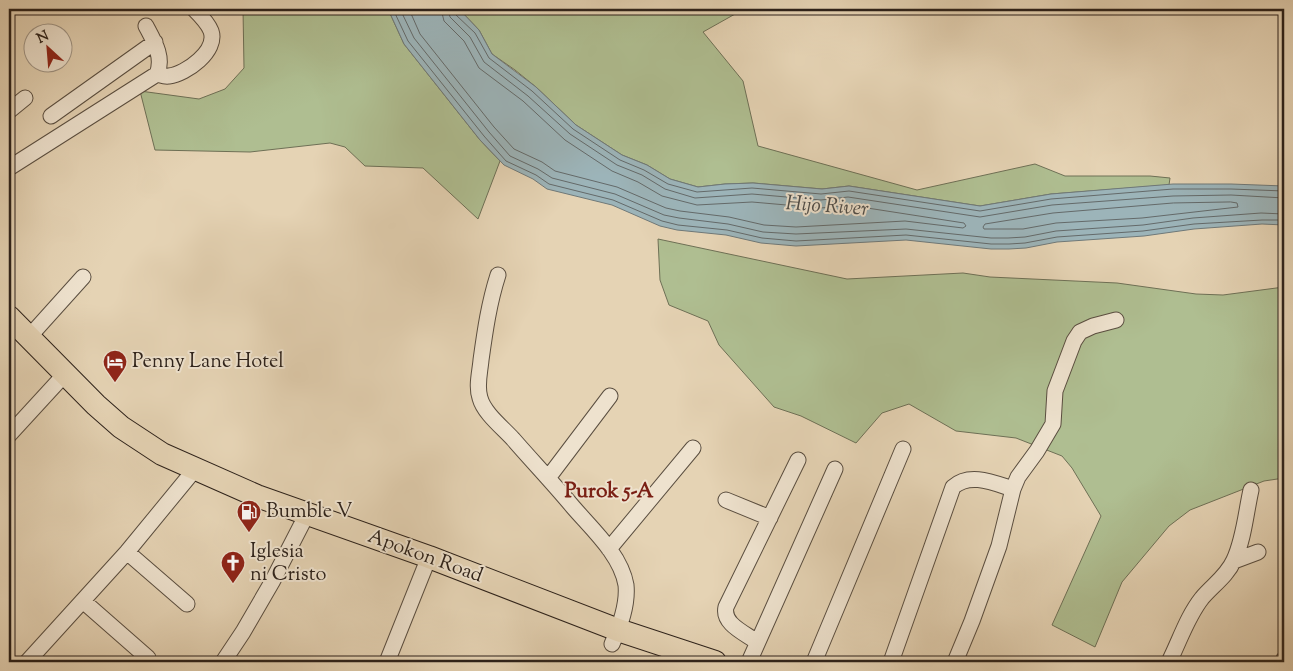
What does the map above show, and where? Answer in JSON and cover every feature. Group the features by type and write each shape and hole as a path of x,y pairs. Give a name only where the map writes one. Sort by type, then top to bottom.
{"highway":[{"name":"Apokon Road","path":"9,317 19,336 61,378 121,427 192,473 257,496 304,520 426,564 615,637 666,662"},
{"name":"Apokon Road","path":"615,637 715,662"}],"street":[{"path":"157,74 172,76 189,68 201,59 208,50 212,41 211,31 194,9"},
{"path":"9,168 157,74 160,66 155,42 146,26"},
{"path":"50,116 155,42"},
{"path":"9,111 25,98"},
{"path":"498,274 485,325 478,383 480,399 491,415 609,549 623,574 626,584 626,597 615,637"},
{"path":"19,336 83,277"},
{"path":"955,662 999,546 1013,489 1018,477 1047,436 1053,424 1055,392 1060,374 1074,341 1080,332 1093,326 1116,320"},
{"path":"9,435 61,378"},
{"path":"548,478 610,396"},
{"path":"609,549 693,448"},
{"path":"814,662 903,449"},
{"path":"757,642 729,622 724,612 798,460"},
{"path":"749,662 836,469"},
{"path":"35,660 82,600 127,552 192,473"},
{"path":"891,662 953,487 959,482 976,479 1013,489"},
{"path":"1169,662 1194,610 1234,561 1251,490"},
{"path":"726,500 770,518"},
{"path":"223,662 244,632 304,520"},
{"path":"127,552 187,604"},
{"path":"1234,561 1258,552"},
{"path":"387,662 426,564"},
{"path":"82,600 148,658"}],"green space":[{"path":"243,9 388,9 404,44 480,140 500,161 478,219 423,168 365,166 345,147 330,143 250,152 155,150 140,91 199,99 225,89 244,68"},
{"path":"459,9 744,9 703,32 743,81 758,146 917,190 1035,164 1065,176 1150,176 1170,178 1169,185 1051,194 980,206 849,186 822,189 753,183 698,187 670,179 647,165 622,155 576,125 536,87 492,54 479,30"},
{"path":"658,239 847,279 963,273 990,277 1117,283 1196,294 1223,295 1284,287 1284,478 1264,481 1190,510 1169,526 1122,582 1095,647 1052,625 1101,516 1072,468 1062,456 1016,438 956,431 909,404 882,413 856,443 801,416 774,407 719,345 708,321 669,305 660,280"}],"water":[{"name":"Hijo River","path":"388,9 459,9 479,30 492,54 536,87 576,125 622,155 647,165 670,179 698,187 753,183 822,189 849,186 980,206 1051,194 1173,184 1284,186 1284,225 1262,224 1194,229 1144,236 1057,242 1009,249 991,249 906,240 796,246 761,243 726,235 677,230 660,226 612,205 547,189 533,179 504,165 480,140 404,44"}],"place":[{"name":"Penny Lane Hotel","path":"115,383"},
{"name":"Bumble V","path":"249,533"},
{"name":"Iglesia ni Cristo","path":"233,584"}],"district":[{"name":"Purok 5-A","path":"609,492"}]}
